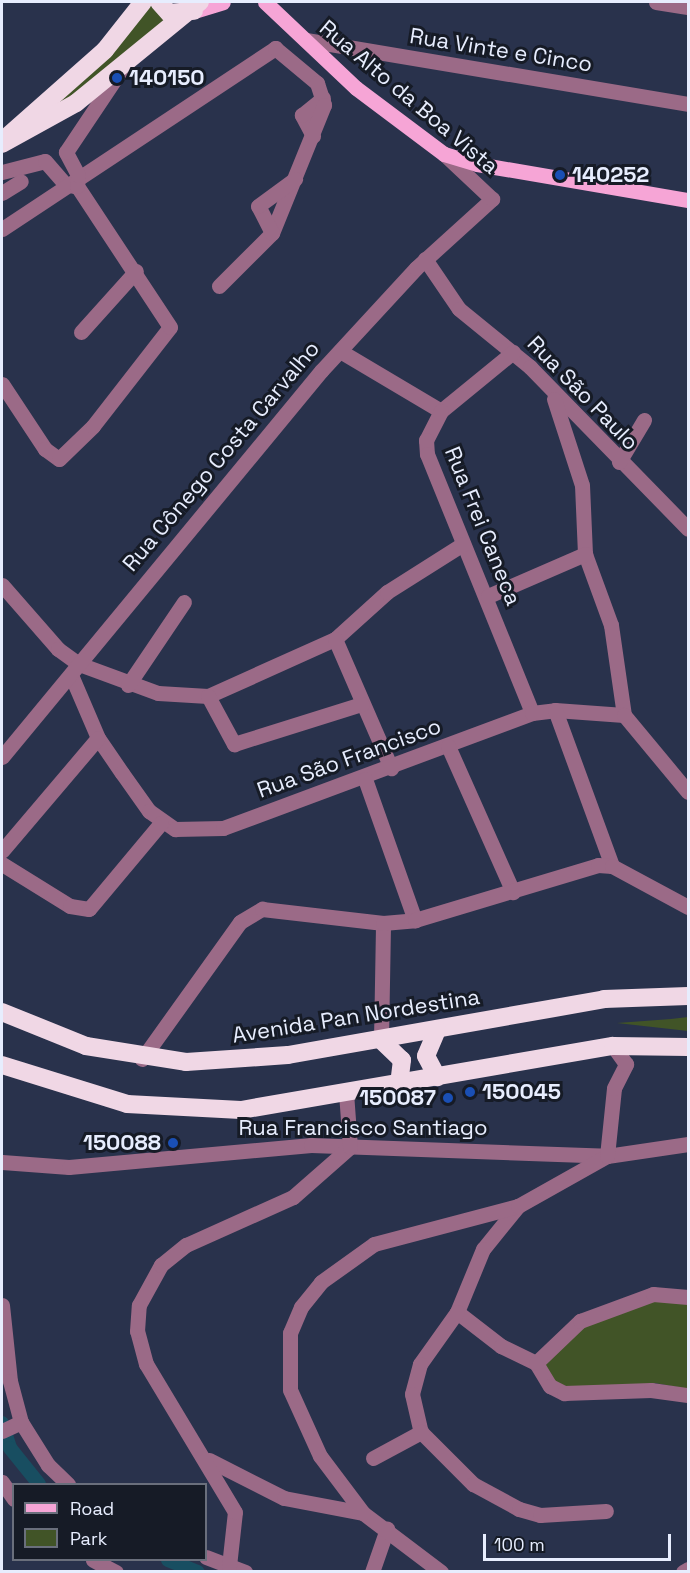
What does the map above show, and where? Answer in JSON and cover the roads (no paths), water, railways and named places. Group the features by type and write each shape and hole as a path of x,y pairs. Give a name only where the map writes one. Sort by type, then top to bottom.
{"highway":[{"path":"2,143 105,50 143,2"},
{"path":"159,2 170,13 197,6"},
{"path":"2,143 34,130 124,65 197,6"},
{"name":"Avenida Pan Nordestina","path":"2,1012 86,1046 142,1059 251,1060 381,1040 604,999 688,996"},
{"path":"437,1030 426,1056 437,1077"},
{"path":"381,1040 402,1060 399,1084"},
{"path":"2,1065 127,1104 175,1109 241,1110 346,1094 613,1046 688,1047"}],"main road":[{"path":"197,6 223,2"},
{"name":"Rua Alto da Boa Vista","path":"249,2 270,3 356,88 444,154"},
{"path":"444,154 688,200"}],"street":[{"path":"656,2 688,7"},
{"name":"Rua Vinte e Cinco","path":"306,40 688,104"},
{"path":"2,228 74,182 269,49 288,55 317,83 323,98 302,115 313,136 272,232 219,286"},
{"path":"74,182 67,145 103,104 124,65"},
{"name":"Rua Alto da Boa Vista","path":"444,154 492,199"},
{"path":"2,172 45,161 74,182 136,271 171,327 93,426 59,459 45,449 2,384"},
{"path":"272,232 258,206 295,179"},
{"path":"2,193 21,181"},
{"name":"Rua Cônego Costa Carvalho","path":"2,758 340,351 426,259 492,199"},
{"name":"Rua São Paulo","path":"426,259 459,309 513,352 549,386 619,462 688,529"},
{"path":"81,332 136,271"},
{"path":"340,351 441,411"},
{"name":"Rua Frei Caneca","path":"513,352 441,411 426,440 427,454 463,544 488,596 532,712"},
{"path":"549,386 582,485 585,554 611,625 624,715 688,792"},
{"path":"619,462 644,420"},
{"path":"75,669 158,693 208,696 335,639 387,592 463,544"},
{"path":"488,596 585,554"},
{"path":"2,585 75,669 98,738 161,823 89,909 70,906 2,864"},
{"path":"128,685 184,602"},
{"path":"335,639 391,768"},
{"path":"208,696 234,744 362,704"},
{"path":"555,710 612,866 688,907"},
{"name":"Rua São Francisco","path":"161,823 175,829 224,828 365,779 532,712 555,710 624,715"},
{"path":"2,851 98,738"},
{"path":"448,746 513,892"},
{"path":"365,779 414,920"},
{"path":"142,1059 251,913 284,910 383,923 414,920 612,866"},
{"path":"381,1040 383,923"},
{"path":"441,1572 363,1513 320,1456 290,1390 286,1359 301,1307 340,1263 374,1244 518,1206 607,1156 614,1088 626,1064 613,1046"},
{"path":"229,1566 234,1512 203,1456 146,1364 137,1331 149,1282 186,1245 293,1197 350,1147 346,1094"},
{"name":"Rua Francisco Santiago","path":"2,1162 69,1167 220,1150 350,1147 607,1156 688,1144"},
{"path":"518,1206 483,1249 457,1312 420,1364 412,1394 421,1432 473,1484 519,1509 540,1515 606,1511"},
{"path":"536,1363 580,1321 653,1294 688,1297"},
{"path":"2,1305 11,1427 66,1483"},
{"path":"457,1312 501,1346 536,1363 550,1386 564,1393 651,1390 688,1395"},
{"path":"373,1458 421,1432"},
{"path":"203,1456 284,1498 363,1513"},
{"path":"2,1482 12,1496"},
{"path":"372,1572 387,1529"},
{"path":"207,1557 245,1572"},
{"path":"95,1561 116,1572"},
{"path":"683,1572 688,1569"}],"waterway":[{"path":"2,1423 10,1448 38,1483"},
{"path":"170,1561 198,1572"}],"place":[{"name":"140150","path":"117,78"},
{"name":"140252","path":"560,175"},
{"name":"150045","path":"470,1092"},
{"name":"150087","path":"448,1098"},
{"name":"150088","path":"173,1143"}]}
